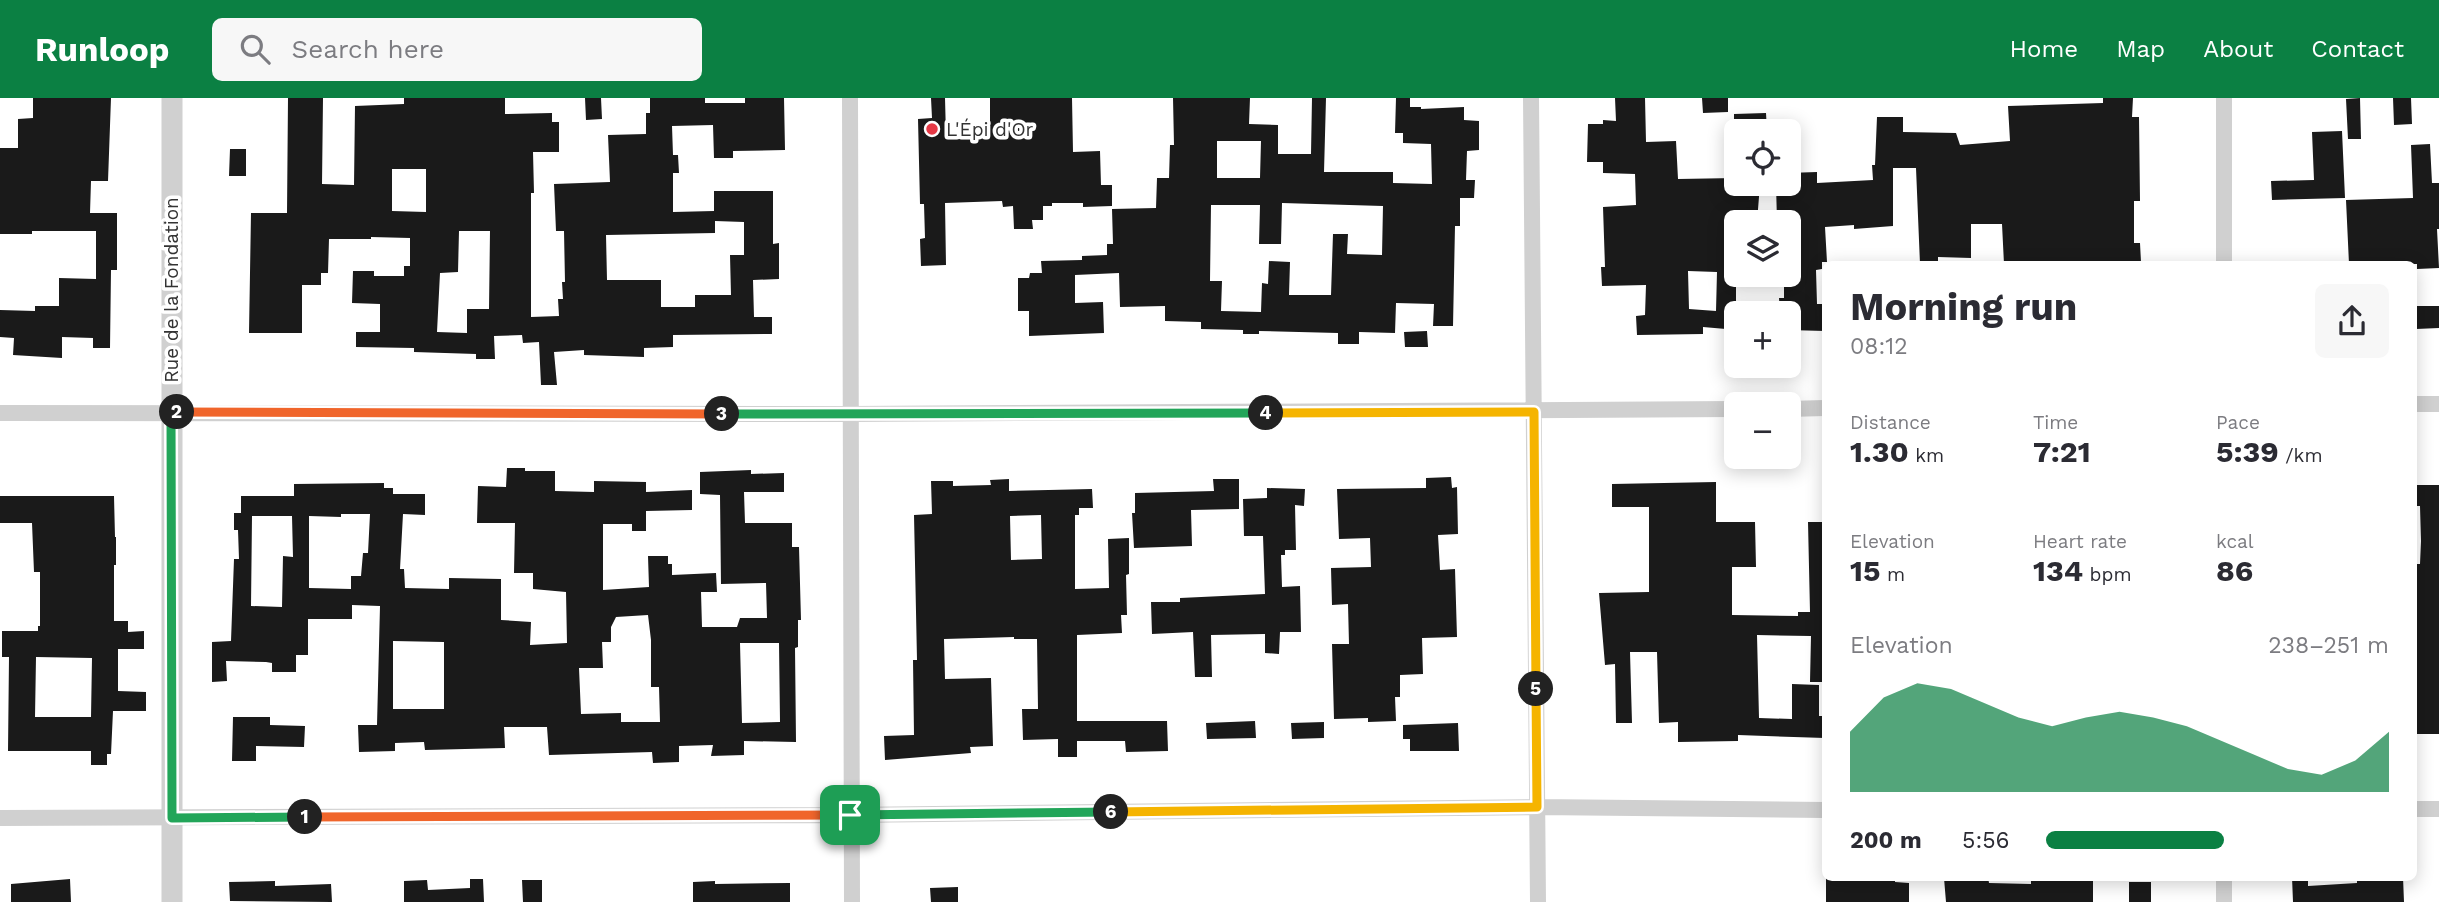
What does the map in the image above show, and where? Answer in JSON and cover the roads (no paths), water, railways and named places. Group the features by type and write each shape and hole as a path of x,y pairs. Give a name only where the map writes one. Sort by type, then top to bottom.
{"street":[{"name":"Rue de la Fondation","path":"172,98 172,902"},
{"path":"850,98 852,902"},
{"path":"1531,98 1538,902"},
{"path":"2224,98 2224,261"},
{"path":"2417,404 2439,404"},
{"path":"1801,409 1822,408"},
{"path":"0,413 850,414 1724,410"},
{"path":"0,818 850,815 1537,807 1822,810"},
{"path":"2417,809 2439,809"},
{"path":"2224,881 2224,902"}],"place":[{"name":"L'Épi d'Or","path":"932,129"}]}
